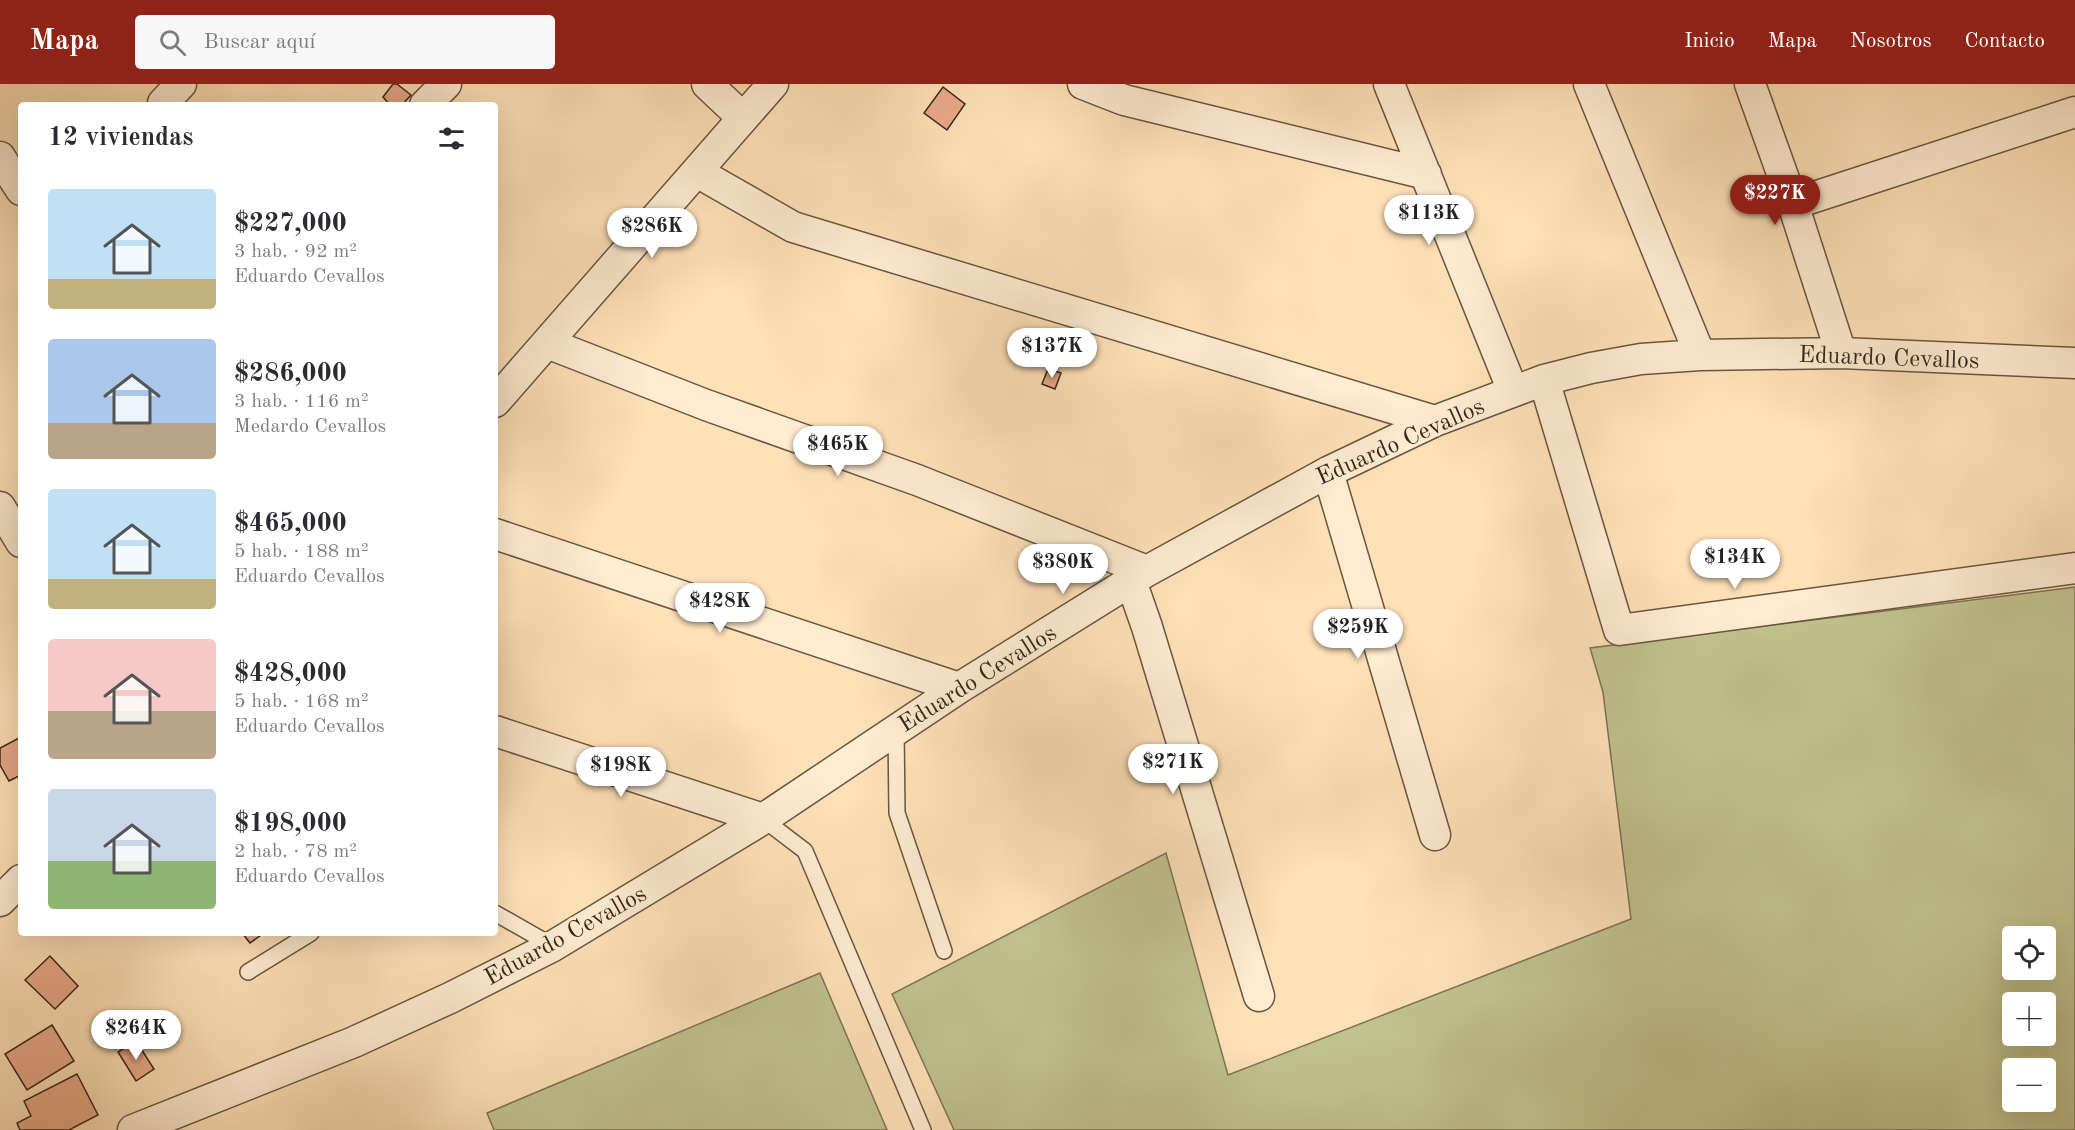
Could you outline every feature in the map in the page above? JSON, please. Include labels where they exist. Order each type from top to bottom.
[{"type":"street","points":[[428,102],[446,84]]},
{"type":"street","points":[[707,84],[743,118]]},
{"type":"street","points":[[498,399],[773,84]]},
{"type":"street","points":[[1083,84],[1125,100],[1426,174]]},
{"type":"street","points":[[1389,84],[1513,391]]},
{"type":"street","points":[[1589,84],[1700,355]]},
{"type":"street","points":[[1750,84],[1793,204],[1841,353]]},
{"type":"street","points":[[1793,204],[2075,111]]},
{"type":"street","points":[[0,157],[18,185]]},
{"type":"street","points":[[697,172],[793,227],[1435,421]]},
{"type":"street","points":[[547,343],[706,405],[917,480],[1139,576],[1147,627],[1259,996]]},
{"type":"street","name":"Eduardo Cevallos","points":[[133,1130],[354,1042],[450,998],[553,946],[763,819],[959,687],[1139,576],[1328,472],[1435,421],[1544,380],[1641,359],[1700,355],[1841,353],[2075,363]]},
{"type":"street","points":[[1544,380],[1619,630],[2075,568]]},
{"type":"street","points":[[1328,472],[1435,835]]},
{"type":"street","points":[[0,507],[18,537]]},
{"type":"street","points":[[498,535],[959,687]]},
{"type":"street","points":[[498,732],[763,819]]},
{"type":"street","points":[[0,901],[18,883]]},
{"type":"lane","points":[[896,729],[897,813],[944,951]]},
{"type":"lane","points":[[763,819],[805,851],[923,1130]]},
{"type":"lane","points":[[498,915],[553,946]]},
{"type":"lane","points":[[248,972],[305,936]]},
{"type":"green space","points":[[2075,587],[2075,1130],[954,1130],[892,994],[1166,853],[1228,1075],[1631,919],[1603,692],[1590,648]]},
{"type":"green space","points":[[820,973],[887,1130],[494,1130],[487,1113]]},
{"type":"building","points":[[393,84],[397,84],[411,95],[405,102],[387,102],[383,97]]},
{"type":"building","points":[[943,87],[965,104],[947,130],[924,113]]},
{"type":"building","points":[[1048,369],[1061,373],[1055,389],[1042,384]]},
{"type":"building","points":[[18,739],[18,776],[9,781],[0,765],[0,748]]},
{"type":"building","points":[[244,936],[260,936],[250,943]]},
{"type":"building","points":[[50,956],[78,986],[55,1009],[25,980]]},
{"type":"building","points":[[52,1025],[74,1061],[27,1090],[5,1054]]},
{"type":"building","points":[[136,1041],[154,1069],[136,1081],[118,1052]]},
{"type":"building","points":[[77,1074],[98,1115],[69,1130],[20,1130],[17,1123],[31,1116],[24,1101]]}]
